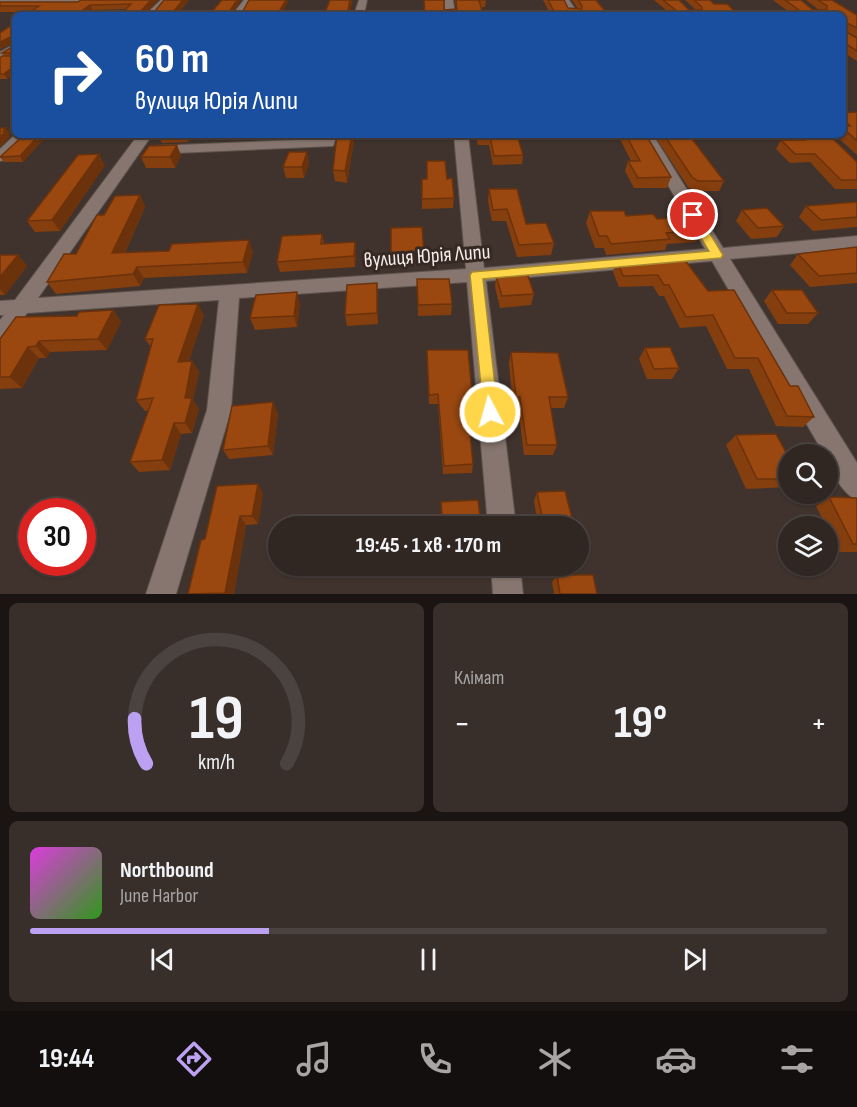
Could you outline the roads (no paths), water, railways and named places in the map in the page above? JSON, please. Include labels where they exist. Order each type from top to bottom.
[{"type":"street","points":[[153,12],[166,0]]},
{"type":"street","points":[[0,2],[82,1]]},
{"type":"street","points":[[66,12],[82,1]]},
{"type":"street","points":[[0,157],[20,138]]},
{"type":"street","points":[[0,336],[24,306],[143,138]]},
{"type":"street","points":[[133,151],[328,143],[329,138]]},
{"type":"street","points":[[461,138],[501,516]]},
{"type":"street","points":[[648,138],[857,487]]},
{"type":"street","name":"вулиця Юрія Липи","points":[[0,308],[476,275],[857,242]]},
{"type":"street","points":[[161,594],[219,410],[231,291]]},
{"type":"street","points":[[507,576],[508,594]]}]
